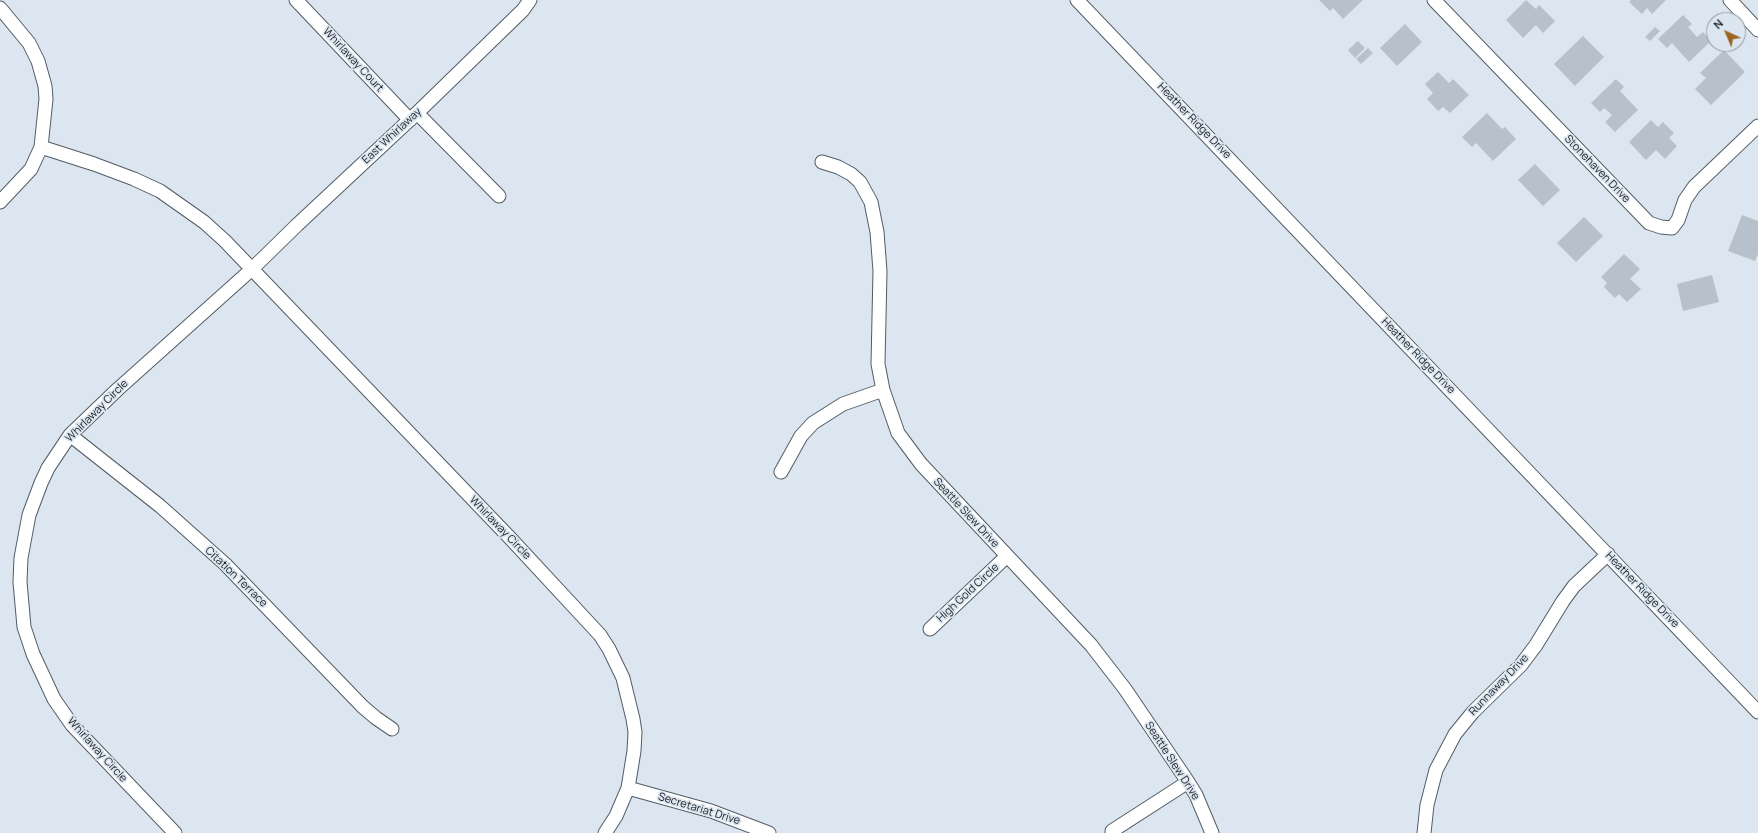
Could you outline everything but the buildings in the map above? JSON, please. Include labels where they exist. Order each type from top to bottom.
[{"type":"street","name":"Whirlaway Court","points":[[296,0],[414,116],[499,196]]},
{"type":"street","name":"East Whirlaway","points":[[252,269],[414,116],[523,10],[530,0]]},
{"type":"street","name":"Heather Ridge Drive","points":[[1077,0],[1758,712]]},
{"type":"street","name":"Stonehaven Drive","points":[[1434,0],[1649,223],[1661,228],[1672,228],[1678,220],[1685,200],[1694,187],[1758,126]]},
{"type":"street","points":[[1730,0],[1758,30]]},
{"type":"street","points":[[0,8],[20,30],[38,61],[45,86],[46,99],[41,147],[31,169],[0,202]]},
{"type":"street","name":"Whirlaway Circle","points":[[41,147],[134,179],[160,191],[204,222],[252,269],[511,539],[600,635],[624,678],[634,719],[634,751],[628,788],[616,816],[605,833]]},
{"type":"street","name":"Seattle Slew Drive","points":[[822,162],[838,167],[851,174],[860,182],[871,202],[877,232],[880,270],[878,364],[883,390],[892,417],[906,445],[921,464],[1091,645],[1125,689],[1188,782],[1196,795],[1212,833]]},
{"type":"street","name":"Whirlaway Circle","points":[[175,833],[72,725],[43,679],[24,627],[20,582],[21,558],[29,516],[48,468],[70,435],[118,389],[252,269]]},
{"type":"street","points":[[781,472],[801,436],[813,423],[843,404],[883,390]]},
{"type":"street","name":"Citation Terrace","points":[[70,435],[160,506],[225,564],[363,707],[392,729]]},
{"type":"street","name":"Runnaway Drive","points":[[1424,833],[1427,805],[1436,770],[1455,734],[1473,712],[1521,665],[1536,645],[1574,586],[1608,554]]},
{"type":"street","name":"High Gold Circle","points":[[930,629],[1007,556]]},
{"type":"street","points":[[1112,831],[1188,782]]},
{"type":"street","name":"Secretariat Drive","points":[[628,788],[710,811],[769,833]]}]
